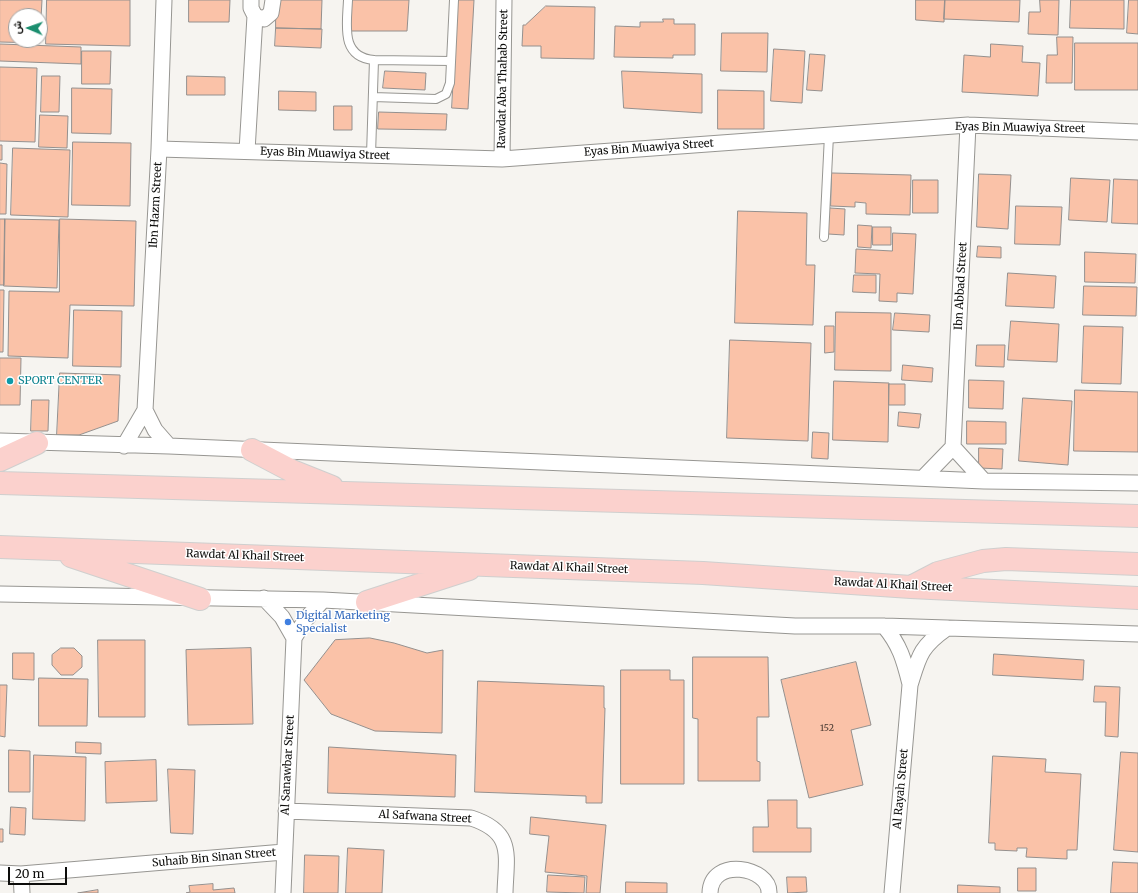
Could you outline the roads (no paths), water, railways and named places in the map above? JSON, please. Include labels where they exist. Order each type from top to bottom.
[{"type":"main road","points":[[0,460],[37,443]]},
{"type":"main road","points":[[252,450],[292,471],[346,493]]},
{"type":"main road","points":[[0,483],[1138,516]]},
{"type":"main road","name":"Rawdat Al Khail Street","points":[[0,547],[703,573],[911,587],[1138,598]]},
{"type":"main road","points":[[47,548],[200,599]]},
{"type":"main road","points":[[911,587],[938,573],[983,561],[1006,559],[1138,564]]},
{"type":"main road","points":[[367,602],[482,564]]},
{"type":"street","name":"Ibn Hazm Street","points":[[124,446],[145,410],[159,149],[164,0]]},
{"type":"street","points":[[247,151],[255,16],[251,8],[252,0]]},
{"type":"street","points":[[255,16],[264,19],[268,17],[273,9],[273,0]]},
{"type":"street","name":"Rawdat Aba Thahab Street","points":[[502,159],[504,0]]},
{"type":"street","name":"Eyas Bin Muawiya Street","points":[[159,149],[502,159],[968,125],[1138,132]]},
{"type":"street","name":"Ibn Abbad Street","points":[[953,448],[968,125]]},
{"type":"street","points":[[145,410],[156,430],[169,446]]},
{"type":"street","points":[[0,441],[124,446],[169,446],[984,481],[1138,483]]},
{"type":"street","points":[[923,478],[953,448],[984,481]]},
{"type":"street","points":[[0,594],[200,599],[264,598],[323,600],[795,626],[884,626],[1138,634]]},
{"type":"street","points":[[264,598],[282,617],[294,638]]},
{"type":"street","name":"Al Sanawbar Street","points":[[283,893],[294,638],[306,619],[323,600]]},
{"type":"street","name":"Al Rayah Street","points":[[884,626],[893,637],[901,651],[910,685]]},
{"type":"street","name":"Al Rayah Street","points":[[892,893],[910,685],[919,656],[930,640],[947,628]]},
{"type":"street","name":"Al Safwana Street","points":[[286,811],[471,818],[483,822],[493,828],[501,837],[507,848],[505,893]]},
{"type":"street","name":"Suhaib Bin Sinan Street","points":[[0,873],[22,874],[284,852]]},
{"type":"street","points":[[710,893],[710,884],[714,877],[720,872],[727,870],[757,873],[767,883],[769,893]]},
{"type":"street","points":[[22,874],[22,893]]},
{"type":"lane","points":[[348,0],[346,34],[348,42],[357,54],[374,60],[451,61]]},
{"type":"lane","points":[[373,97],[436,98],[446,94],[450,83],[454,0]]},
{"type":"lane","points":[[371,155],[374,60]]},
{"type":"lane","points":[[824,237],[829,135]]},
{"type":"place","name":"SPORT CENTER","points":[[10,381]]},
{"type":"place","name":"Digital Marketing Specialist","points":[[288,622]]}]
